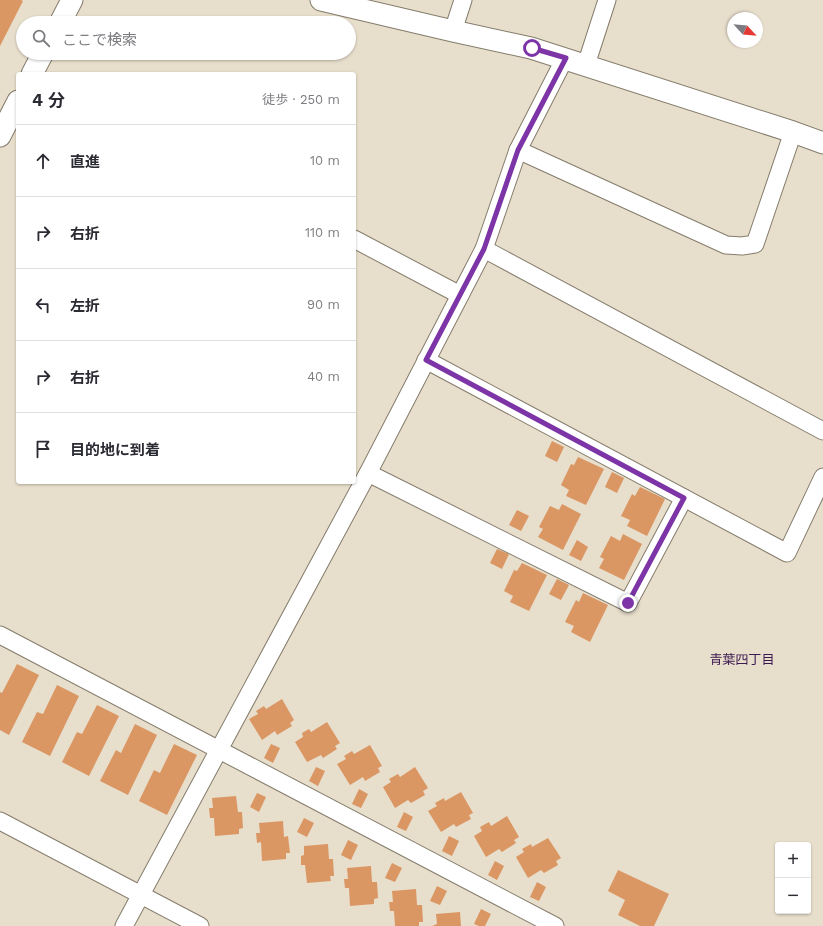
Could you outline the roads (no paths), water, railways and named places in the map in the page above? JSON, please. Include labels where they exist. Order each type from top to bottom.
[{"type":"street","points":[[64,16],[72,0]]},
{"type":"street","points":[[321,0],[532,48],[823,143]]},
{"type":"street","points":[[453,31],[463,0]]},
{"type":"street","points":[[586,65],[607,0]]},
{"type":"street","points":[[124,926],[218,748],[368,473],[484,249],[518,150],[566,58]]},
{"type":"street","points":[[34,72],[40,60]]},
{"type":"street","points":[[0,136],[16,105]]},
{"type":"street","points":[[518,150],[726,245],[742,246],[755,244],[793,132]]},
{"type":"street","points":[[356,241],[460,294]]},
{"type":"street","points":[[484,249],[823,431]]},
{"type":"street","points":[[426,360],[787,553],[823,477]]},
{"type":"street","points":[[368,473],[628,603],[684,498]]},
{"type":"street","points":[[0,635],[555,926]]},
{"type":"street","points":[[0,821],[200,926]]},
{"type":"district","name":"青葉四丁目","points":[[742,659]]}]
